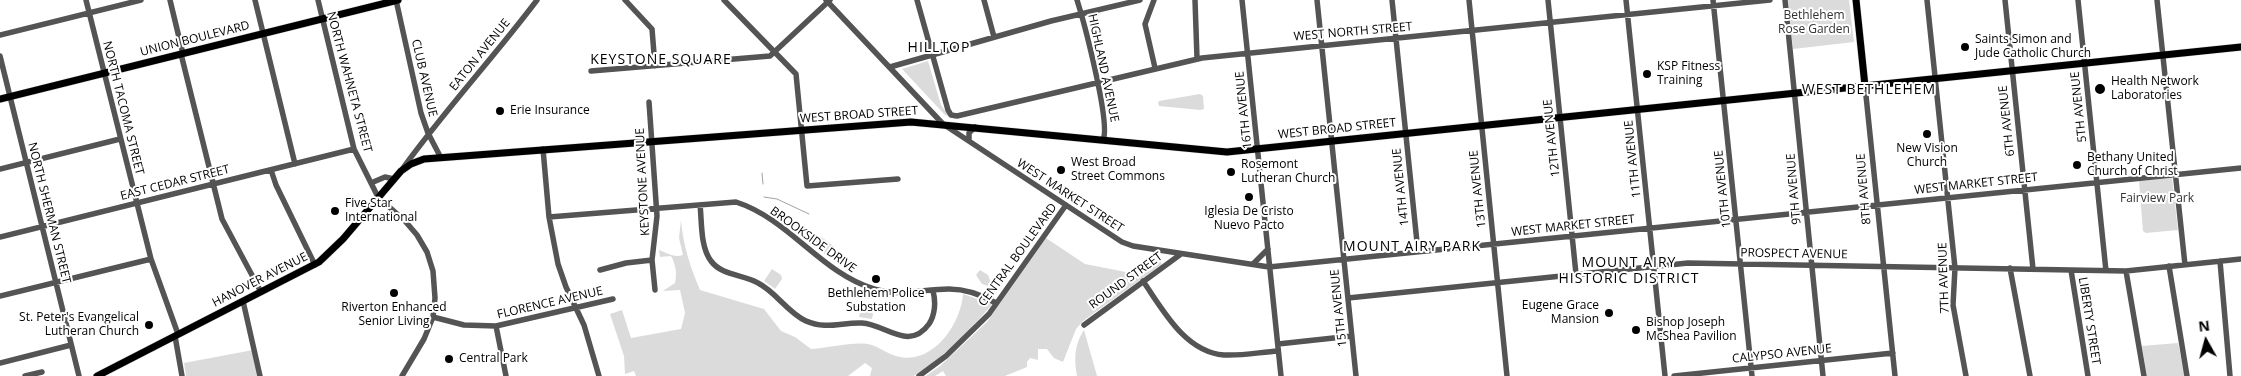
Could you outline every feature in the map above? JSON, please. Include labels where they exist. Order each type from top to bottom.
[{"type":"main road","name":"UNION BOULEVARD","points":[[0,99],[397,0]]},
{"type":"main road","name":"8TH AVENUE","points":[[1856,0],[1865,86]]},
{"type":"main road","name":"WEST BROAD STREET","points":[[437,158],[911,122],[1218,152],[2241,47]]},
{"type":"main road","name":"HANOVER AVENUE","points":[[97,376],[315,265],[332,252],[401,171],[416,161],[437,158]]},
{"type":"street","name":"NORTH TACOMA STREET","points":[[86,0],[150,259],[176,335],[182,376]]},
{"type":"street","points":[[0,35],[141,0]]},
{"type":"street","points":[[170,0],[222,219],[261,292]]},
{"type":"street","points":[[255,0],[295,164]]},
{"type":"street","name":"NORTH WAHNETA STREET","points":[[318,0],[354,149],[378,197],[412,228],[427,252],[433,271],[435,289],[433,317],[424,339],[402,376]]},
{"type":"street","name":"CLUB AVENUE","points":[[397,0],[421,113],[437,158]]},
{"type":"street","name":"EATON AVENUE","points":[[401,171],[428,133],[498,51],[537,0]]},
{"type":"street","points":[[625,0],[652,30],[655,66]]},
{"type":"street","points":[[724,0],[794,71],[798,78],[806,184],[809,187],[898,179]]},
{"type":"street","points":[[591,70],[770,56],[828,0]]},
{"type":"street","name":"WEST MARKET STREET","points":[[828,0],[943,124],[1066,206],[1129,245],[1269,267],[2241,168]]},
{"type":"street","points":[[917,0],[932,55]]},
{"type":"street","points":[[984,0],[994,37]]},
{"type":"street","name":"HIGHLAND AVENUE","points":[[1077,0],[1082,14],[1106,129],[1103,140]]},
{"type":"street","points":[[890,67],[994,37],[1140,0]]},
{"type":"street","points":[[1154,0],[1145,26],[1155,68]]},
{"type":"street","points":[[1195,0],[1197,58]]},
{"type":"street","name":"16TH AVENUE","points":[[1242,0],[1281,376]]},
{"type":"street","name":"15TH AVENUE","points":[[1317,0],[1356,376]]},
{"type":"street","name":"14TH AVENUE","points":[[1392,0],[1418,252]]},
{"type":"street","name":"13TH AVENUE","points":[[1469,0],[1507,376]]},
{"type":"street","name":"12TH AVENUE","points":[[1548,0],[1576,274]]},
{"type":"street","name":"11TH AVENUE","points":[[1626,0],[1665,376]]},
{"type":"street","name":"WEST NORTH STREET","points":[[932,55],[947,109],[952,115],[957,116],[1197,58],[1628,14],[1713,3],[1770,0]]},
{"type":"street","name":"9TH AVENUE","points":[[1785,0],[1823,376]]},
{"type":"street","name":"7TH AVENUE","points":[[1927,0],[1955,268],[1953,305],[1966,376]]},
{"type":"street","name":"6TH AVENUE","points":[[2005,0],[2033,269]]},
{"type":"street","name":"5TH AVENUE","points":[[2078,0],[2106,271]]},
{"type":"street","points":[[2157,0],[2184,265]]},
{"type":"street","name":"10TH AVENUE","points":[[1713,3],[1752,376]]},
{"type":"street","name":"NORTH SHERMAN STREET","points":[[0,56],[79,376]]},
{"type":"street","name":"8TH AVENUE","points":[[1865,86],[1895,376]]},
{"type":"street","name":"KEYSTONE AVENUE","points":[[649,102],[657,228],[652,260],[655,290]]},
{"type":"street","points":[[969,141],[969,133],[975,127]]},
{"type":"street","points":[[0,169],[120,139]]},
{"type":"street","name":"EAST CEDAR STREET","points":[[0,237],[354,149]]},
{"type":"street","points":[[543,149],[550,217],[558,264],[591,345],[599,376]]},
{"type":"street","points":[[271,170],[276,185],[315,265]]},
{"type":"street","points":[[371,183],[385,177],[394,179]]},
{"type":"street","name":"BROOKSIDE DRIVE","points":[[700,205],[736,202],[746,205],[780,226],[842,274],[876,290],[895,293],[966,291],[996,303]]},
{"type":"street","points":[[550,217],[700,205],[706,251],[711,262],[725,271],[758,282],[791,312],[810,322],[832,326],[863,323],[898,335],[914,335],[923,330],[930,322],[934,305],[933,291]]},
{"type":"street","name":"CENTRAL BOULEVARD","points":[[919,376],[961,342],[989,314],[1066,206]]},
{"type":"street","points":[[1253,264],[1268,249]]},
{"type":"street","name":"ROUND STREET","points":[[1084,324],[1181,254]]},
{"type":"street","points":[[0,296],[150,259]]},
{"type":"street","name":"PROSPECT AVENUE","points":[[1348,298],[1688,263],[1883,265],[2126,271],[2241,259]]},
{"type":"street","points":[[600,270],[626,263],[652,260]]},
{"type":"street","points":[[2220,261],[2230,376]]},
{"type":"street","points":[[2169,266],[2187,376]]},
{"type":"street","points":[[2010,268],[2030,376]]},
{"type":"street","name":"LIBERTY STREET","points":[[2071,270],[2088,376]]},
{"type":"street","points":[[2126,271],[2144,376]]},
{"type":"street","points":[[1143,282],[1180,332],[1201,348],[1225,355],[1352,336]]},
{"type":"street","name":"FLORENCE AVENUE","points":[[433,317],[464,325],[496,326],[613,299]]},
{"type":"street","points":[[243,301],[260,376]]},
{"type":"street","points":[[496,326],[506,376]]},
{"type":"street","points":[[0,363],[71,345]]},
{"type":"street","name":"CALYPSO AVENUE","points":[[1674,376],[1893,353]]},
{"type":"street","points":[[26,376],[42,372]]},
{"type":"green space","name":"Bethlehem Rose Garden","points":[[1788,0],[1849,0],[1854,42],[1793,49]]},
{"type":"green space","points":[[928,61],[941,105],[949,116],[945,115],[902,69]]},
{"type":"green space","points":[[1200,94],[1203,96],[1204,109],[1200,110],[1159,106],[1158,103],[1159,101]]},
{"type":"green space","name":"Fairview Park","points":[[2172,178],[2178,230],[2146,233],[2143,231],[2139,181]]},
{"type":"green space","points":[[681,220],[683,238],[700,290],[764,309],[781,331],[795,337],[811,349],[847,344],[868,344],[896,356],[909,358],[921,355],[932,349],[942,340],[957,318],[963,294],[992,304],[943,355],[913,376],[870,376],[872,368],[865,363],[848,376],[636,376],[634,371],[625,374],[624,356],[610,314],[622,310],[631,338],[681,329],[685,313],[680,290],[663,291],[675,283],[675,266],[671,256],[660,257],[659,250],[673,256],[683,255],[679,238]]},
{"type":"green space","points":[[820,236],[835,247],[827,256],[813,244]]},
{"type":"green space","points":[[1046,238],[1085,264],[1136,274],[1141,271],[1150,256],[1162,258],[1161,265],[1083,321],[1076,329],[1063,362],[1054,358],[1047,349],[1038,349],[1038,360],[1030,358],[1027,362],[1027,367],[1005,376],[946,376],[943,371],[935,376],[926,376],[940,366],[987,322]]},
{"type":"green space","points":[[772,269],[781,275],[782,279],[775,289],[764,281]]},
{"type":"green space","points":[[980,270],[988,275],[991,283],[988,286],[982,284],[976,275]]},
{"type":"green space","points":[[861,309],[871,311],[873,314],[872,319],[859,317]]},
{"type":"green space","points":[[1084,330],[1097,376],[1077,376],[1076,352],[1078,341]]},
{"type":"green space","points":[[2178,343],[2185,376],[2147,376],[2142,346]]},
{"type":"green space","points":[[253,350],[258,376],[186,376],[184,363]]},
{"type":"waterway","points":[[762,173],[763,184]]},
{"type":"waterway","points":[[764,197],[777,199],[809,214]]},
{"type":"place","name":"Saints Simon and Jude Catholic Church","points":[[1965,47]]},
{"type":"place","name":"KSP Fitness Training","points":[[1647,74]]},
{"type":"place","name":"Health Network Laboratories","points":[[2100,89]]},
{"type":"place","name":"Erie Insurance","points":[[500,111]]},
{"type":"place","name":"New Vision Church","points":[[1927,134]]},
{"type":"place","name":"Bethany United Church of Christ","points":[[2077,165]]},
{"type":"place","name":"West Broad Street Commons","points":[[1061,170]]},
{"type":"place","name":"Rosemont Lutheran Church","points":[[1231,172]]},
{"type":"place","name":"Iglesia De Cristo Nuevo Pacto","points":[[1249,197]]},
{"type":"place","name":"Five Star International","points":[[335,211]]},
{"type":"place","name":"Bethlehem Police Substation","points":[[876,279]]},
{"type":"place","name":"Riverton Enhanced Senior Living","points":[[394,293]]},
{"type":"place","name":"Eugene Grace Mansion","points":[[1609,313]]},
{"type":"place","name":"St. Peter's Evangelical Lutheran Church","points":[[149,325]]},
{"type":"place","name":"Bishop Joseph McShea Pavilion","points":[[1636,330]]},
{"type":"place","name":"Central Park","points":[[449,359]]},
{"type":"district","name":"HILLTOP","points":[[939,48]]},
{"type":"district","name":"KEYSTONE SQUARE","points":[[661,60]]},
{"type":"district","name":"WEST BETHLEHEM","points":[[1869,90]]},
{"type":"district","name":"MOUNT AIRY PARK","points":[[1412,247]]},
{"type":"district","name":"MOUNT AIRY HISTORIC DISTRICT","points":[[1629,272]]}]
